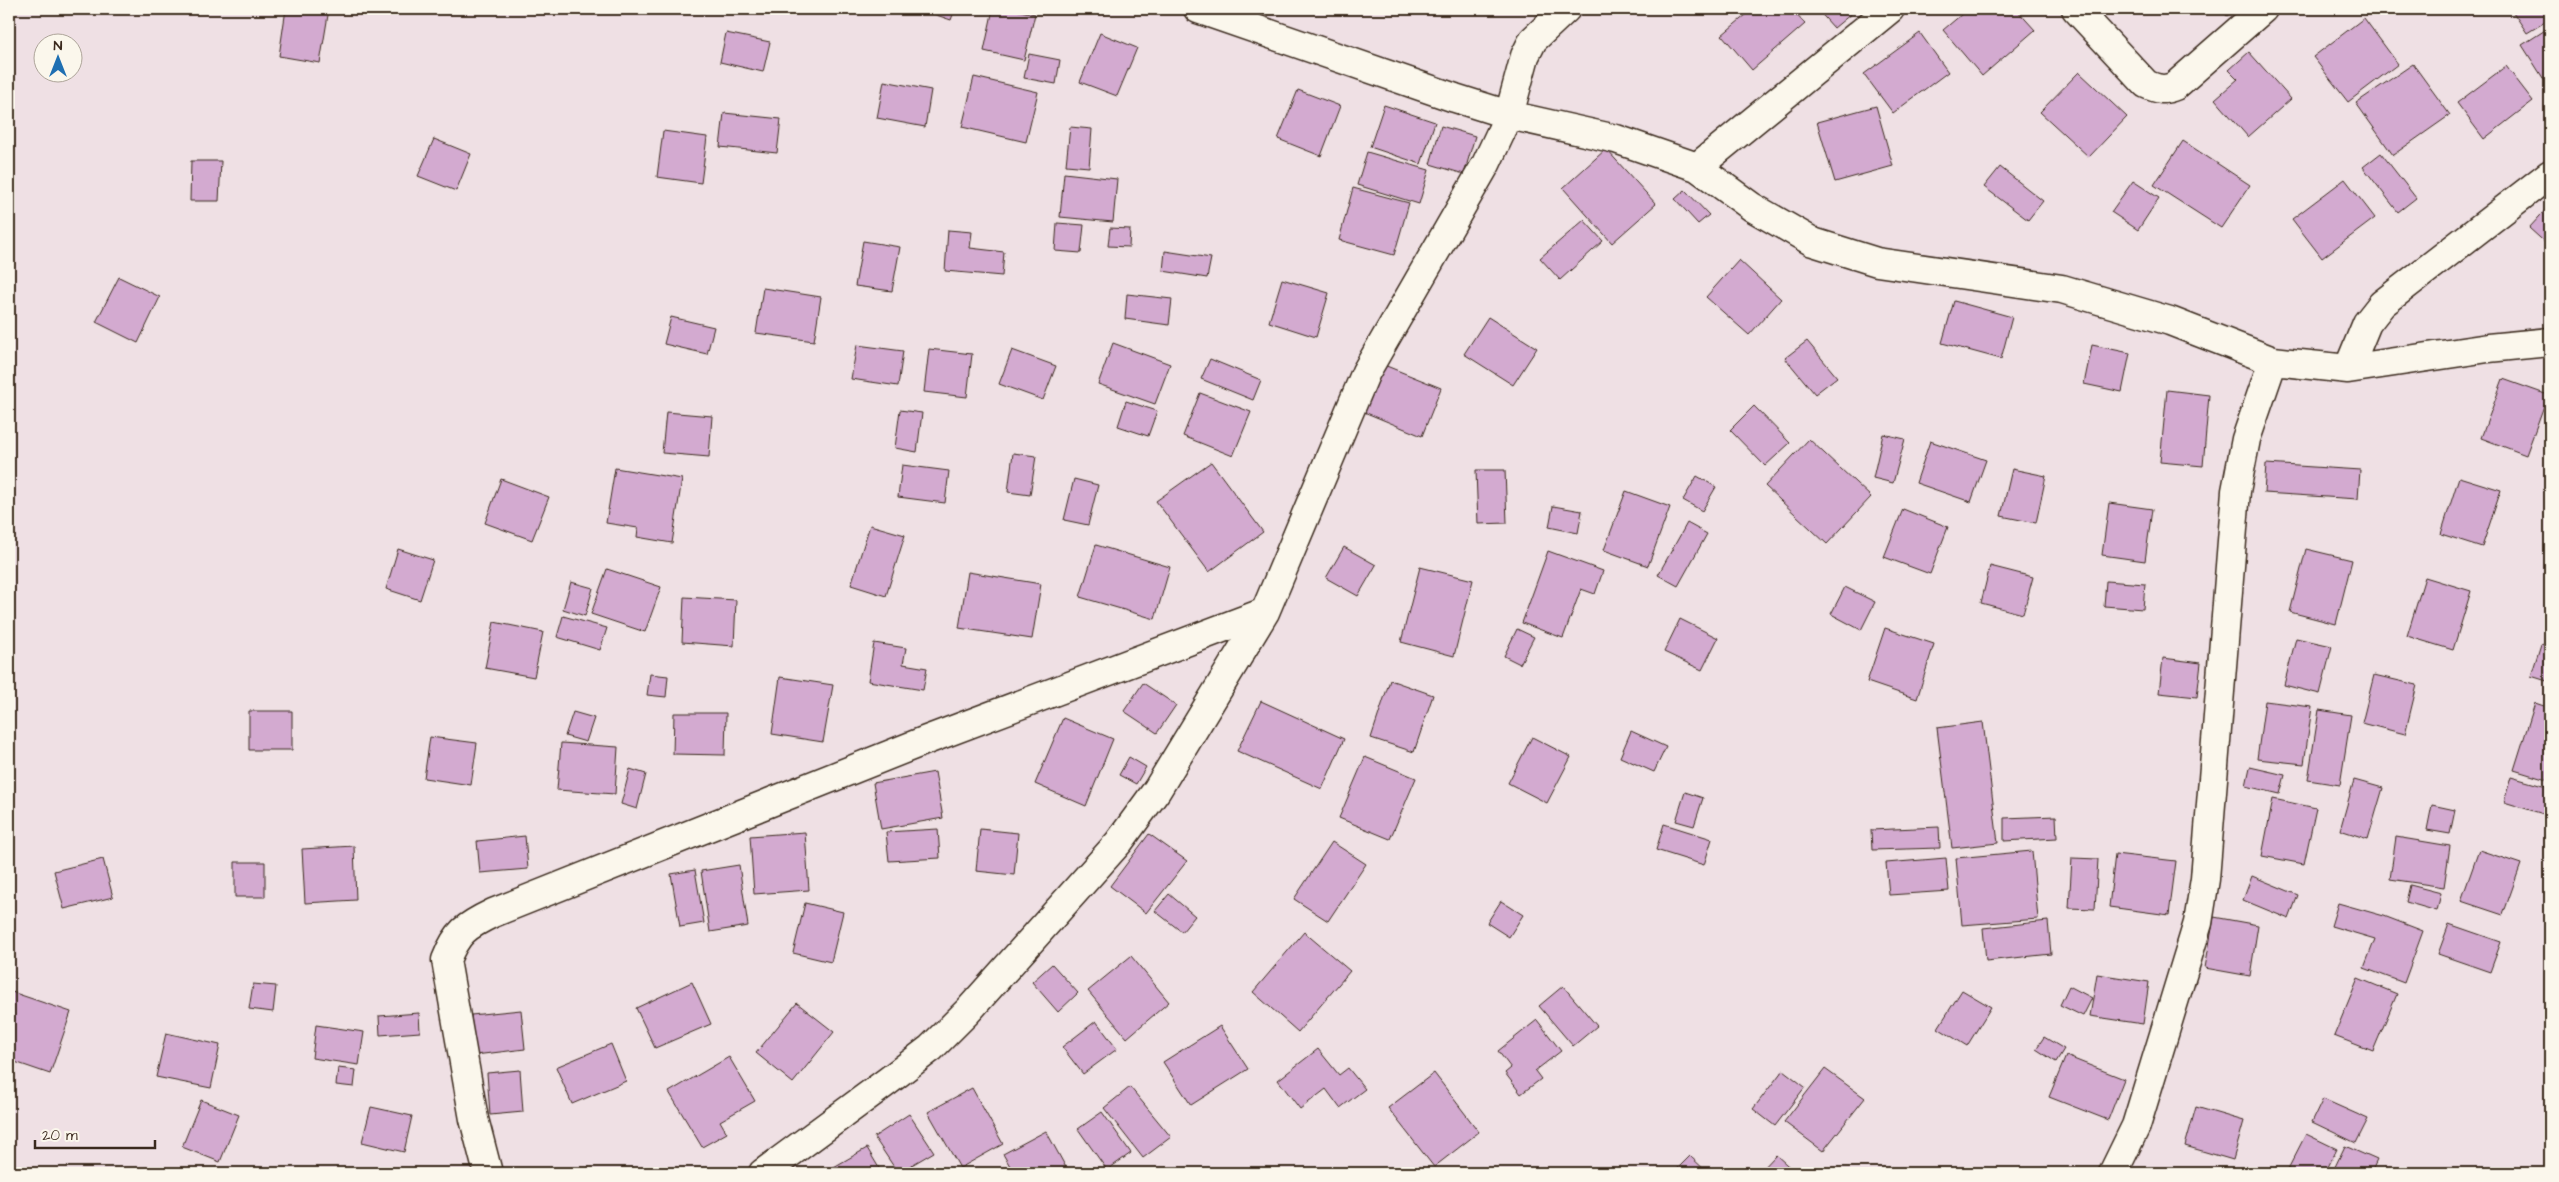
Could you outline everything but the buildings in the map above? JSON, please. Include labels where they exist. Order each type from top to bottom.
[{"type":"street","points":[[1198,9],[1382,74],[1509,115],[1616,139],[1697,167],[1752,207],[1813,242],[1877,262],[2062,289],[2170,321],[2273,361],[2348,368],[2488,348],[2550,342]]},
{"type":"street","points":[[763,1173],[930,1048],[968,1011],[1120,842],[1157,790],[1264,612],[1366,372],[1481,173],[1509,115],[1525,56],[1533,40],[1566,9]]},
{"type":"street","points":[[1697,167],[1890,9]]},
{"type":"street","points":[[2076,9],[2146,84],[2157,89],[2168,89],[2175,86],[2263,9]]},
{"type":"street","points":[[2348,368],[2367,323],[2382,304],[2550,174]]},
{"type":"street","points":[[2113,1173],[2136,1126],[2198,923],[2205,879],[2236,491],[2246,439],[2273,361]]},
{"type":"street","points":[[488,1173],[466,1080],[446,960],[454,940],[468,925],[493,913],[924,741],[1264,612]]}]
